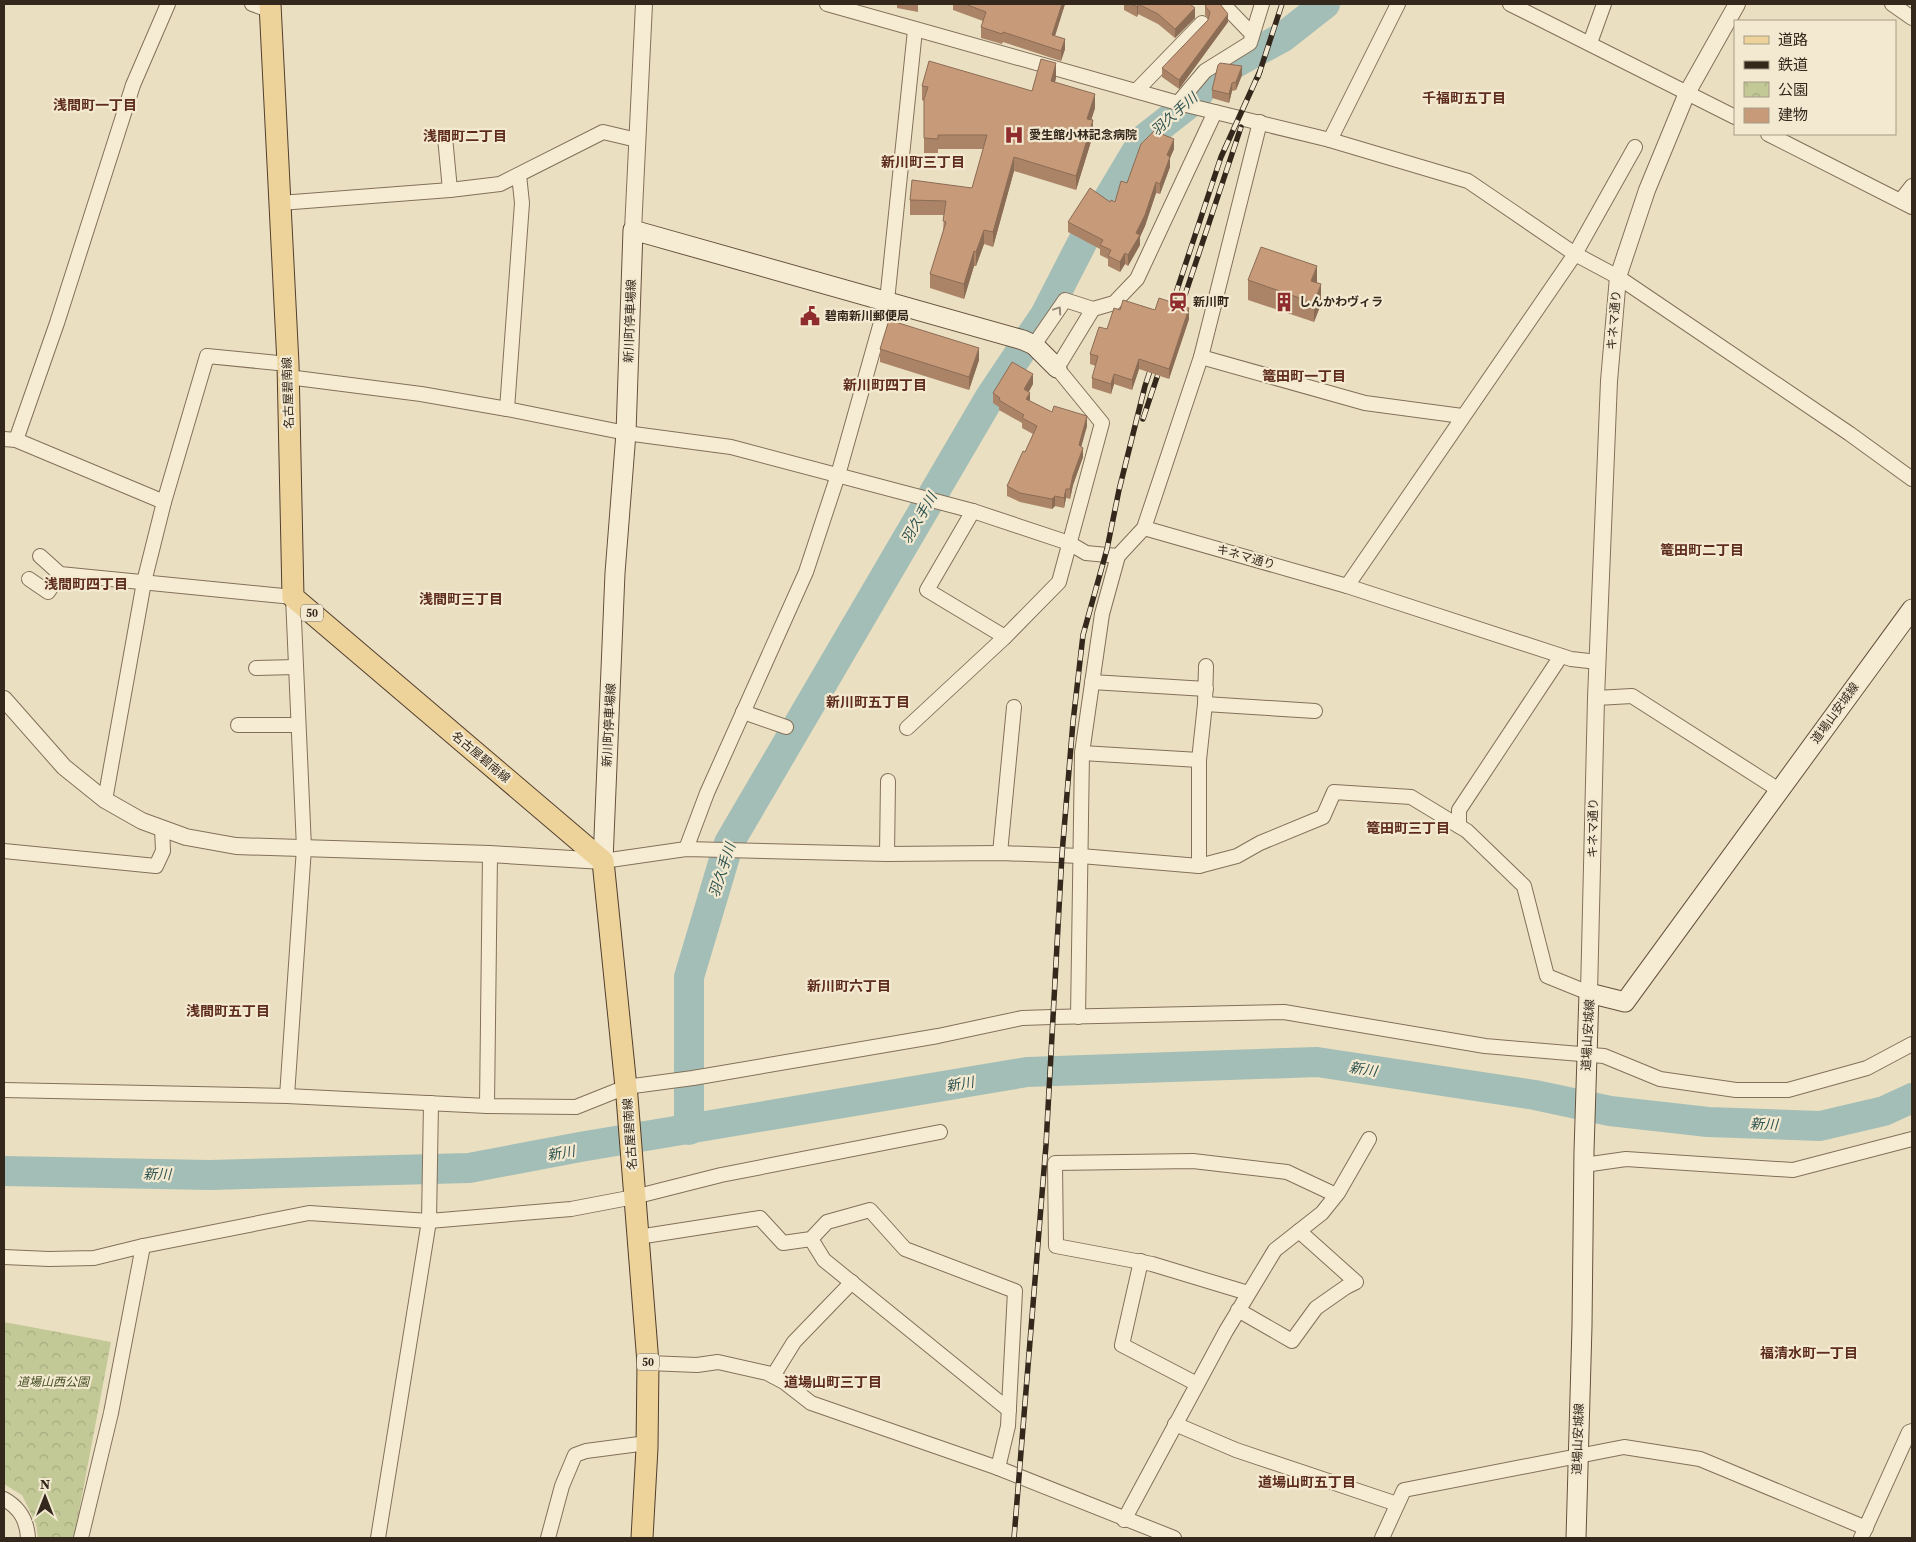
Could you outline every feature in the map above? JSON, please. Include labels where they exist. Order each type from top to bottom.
[{"type":"main road","name":"名古屋碧南線","points":[[264,6],[280,203],[288,371],[293,597],[603,861],[627,1092],[648,1363],[642,1538]]},
{"type":"main road","points":[[633,230],[1023,340],[1034,345],[1057,368]]},
{"type":"main road","name":"新川町停車場線","points":[[603,861],[615,573],[626,433],[633,230]]},
{"type":"main road","name":"道場山安城線","points":[[1576,1538],[1589,993],[1625,1002],[1912,609]]},
{"type":"street","points":[[164,502],[10,440],[57,324],[133,85],[168,4]]},
{"type":"street","points":[[633,230],[644,4]]},
{"type":"street","points":[[827,4],[1178,103],[1330,140],[1468,181],[1575,254],[1618,277],[1850,434],[1912,479]]},
{"type":"street","points":[[1223,4],[1252,34]]},
{"type":"street","points":[[1178,103],[1205,71],[1250,43],[1262,4]]},
{"type":"street","points":[[1330,140],[1398,4]]},
{"type":"street","points":[[1510,4],[1734,116]]},
{"type":"street","points":[[1590,43],[1604,4]]},
{"type":"street","name":"キネマ通り","points":[[1589,993],[1596,698],[1609,381],[1618,277],[1647,190],[1687,93],[1737,4]]},
{"type":"street","points":[[1899,5],[1912,18]]},
{"type":"street","points":[[1136,91],[1202,23]]},
{"type":"street","points":[[686,849],[707,794],[806,572],[838,475],[887,301],[915,30]]},
{"type":"street","points":[[1034,345],[1066,300],[1093,309],[1114,303],[1137,279],[1215,112]]},
{"type":"street","points":[[1078,1017],[1082,753],[1102,614],[1118,556],[1144,528],[1201,357],[1260,122]]},
{"type":"street","points":[[280,203],[450,190],[500,184],[604,132],[637,140]]},
{"type":"street","points":[[1770,135],[1906,203],[1912,186]]},
{"type":"street","points":[[445,137],[450,190]]},
{"type":"street","points":[[1347,586],[1575,254],[1635,147]]},
{"type":"street","points":[[507,409],[522,203],[519,175]]},
{"type":"street","points":[[907,728],[1005,637],[1059,582],[1102,423],[1057,368],[1093,309]]},
{"type":"street","points":[[105,800],[144,582],[164,502],[207,356],[507,409],[626,433],[731,447],[973,511],[1069,543],[1086,553],[1118,556]]},
{"type":"street","points":[[1201,357],[1365,403],[1462,416]]},
{"type":"street","points":[[973,511],[927,590],[1005,637]]},
{"type":"street","name":"キネマ通り","points":[[1144,528],[1347,586],[1571,659],[1598,662]]},
{"type":"street","points":[[40,556],[60,574],[293,597],[304,848],[288,1096]]},
{"type":"street","points":[[29,578],[48,592],[60,574]]},
{"type":"street","points":[[1459,826],[1460,810],[1561,656]]},
{"type":"street","points":[[1198,866],[1199,760],[1205,704],[1206,666]]},
{"type":"street","points":[[256,668],[296,667]]},
{"type":"street","points":[[1092,682],[1206,688]]},
{"type":"street","points":[[1596,698],[1632,696],[1779,790]]},
{"type":"street","points":[[4,699],[64,767],[105,800],[142,822],[186,837],[236,846],[490,854],[603,861],[686,849],[886,854],[1000,853],[1081,856],[1198,866],[1237,856],[1260,843],[1323,818],[1334,792],[1412,797],[1467,831],[1524,886],[1547,976],[1589,993]]},
{"type":"street","points":[[1205,704],[1314,711]]},
{"type":"street","points":[[1000,853],[1014,707]]},
{"type":"street","points":[[743,712],[786,727]]},
{"type":"street","points":[[238,725],[298,725]]},
{"type":"street","points":[[1082,753],[1199,760]]},
{"type":"street","points":[[886,854],[888,781]]},
{"type":"street","points":[[4,851],[156,866],[163,851],[162,828]]},
{"type":"street","points":[[487,1106],[490,854]]},
{"type":"street","points":[[4,1090],[288,1096],[430,1105],[576,1107],[627,1092],[693,1078],[938,1036],[1022,1018],[1284,1012],[1587,1061],[1604,1056],[1660,1079],[1736,1090],[1788,1090],[1867,1068],[1912,1044]]},
{"type":"street","points":[[378,1538],[429,1220],[430,1105]]},
{"type":"street","points":[[4,1257],[94,1258],[143,1246],[309,1213],[429,1220],[571,1209],[634,1192],[940,1132]]},
{"type":"street","points":[[1124,1520],[1238,1310],[1275,1250],[1322,1213],[1336,1195],[1369,1139]]},
{"type":"street","points":[[1584,1158],[1793,1170],[1912,1139]]},
{"type":"street","points":[[1248,1293],[1141,1262],[1056,1246],[1055,1163],[1193,1160],[1287,1172],[1336,1195]]},
{"type":"street","points":[[638,1237],[760,1218],[783,1242],[811,1239],[827,1222],[870,1210],[905,1249],[1015,1291],[1008,1426],[998,1468]]},
{"type":"street","points":[[1238,1310],[1292,1341],[1316,1308],[1356,1282],[1299,1232]]},
{"type":"street","points":[[811,1239],[824,1260],[1009,1410]]},
{"type":"street","points":[[81,1538],[111,1413],[143,1246]]},
{"type":"street","points":[[1141,1262],[1122,1345],[1197,1384]]},
{"type":"street","points":[[773,1376],[794,1342],[852,1282]]},
{"type":"street","points":[[648,1363],[697,1365],[718,1362],[773,1376],[811,1403],[998,1468],[1124,1520],[1174,1538]]},
{"type":"street","points":[[1175,1424],[1236,1450],[1397,1504]]},
{"type":"street","points":[[1382,1538],[1404,1490],[1624,1447],[1700,1459],[1864,1533],[1909,1432],[1912,1431]]},
{"type":"street","points":[[548,1538],[562,1486],[575,1456],[586,1452],[646,1443]]},
{"type":"street","points":[[4,1499],[15,1505],[23,1518],[27,1525],[28,1538]]},
{"type":"green space","name":"道場山西公園","points":[[4,1322],[111,1342],[74,1538],[38,1538],[36,1524],[22,1495],[4,1484]]},
{"type":"building","points":[[965,4],[1062,4],[1052,35],[1065,39],[1061,51],[1003,32],[1002,34],[981,27],[986,12]]},
{"type":"building","points":[[1138,4],[1190,4],[1195,8],[1175,29],[1158,14]]},
{"type":"building","points":[[1208,4],[1220,4],[1228,14],[1179,80],[1162,68],[1208,20],[1210,12],[1205,6]]},
{"type":"building","points":[[1041,59],[1056,63],[1051,81],[1095,94],[1087,119],[1093,120],[1076,176],[1014,157],[993,232],[984,230],[976,252],[974,251],[964,284],[930,274],[946,222],[943,221],[946,201],[910,200],[912,180],[972,188],[987,135],[938,135],[938,139],[924,138],[924,99],[928,87],[922,86],[929,61],[1032,91]]},
{"type":"building","points":[[1220,63],[1242,66],[1236,82],[1232,83],[1229,94],[1212,90]]},
{"type":"building","points":[[1154,131],[1174,139],[1167,155],[1170,157],[1160,184],[1156,182],[1145,215],[1136,233],[1140,235],[1128,255],[1125,253],[1120,262],[1108,256],[1111,250],[1100,245],[1103,240],[1068,222],[1090,188],[1110,202],[1111,200],[1115,202],[1121,181],[1127,183],[1141,144]]},
{"type":"building","points":[[1261,247],[1317,266],[1311,281],[1321,284],[1314,303],[1248,280]]},
{"type":"building","points":[[1159,298],[1189,308],[1169,369],[1139,359],[1132,380],[1114,374],[1111,384],[1092,378],[1098,356],[1090,354],[1099,327],[1107,329],[1114,308],[1120,310],[1123,300],[1155,310]]},
{"type":"building","points":[[889,320],[979,348],[969,377],[880,349]]},
{"type":"building","points":[[1012,362],[1033,374],[1024,389],[1030,393],[1026,399],[1052,412],[1054,406],[1087,416],[1079,445],[1083,448],[1070,489],[1066,489],[1064,498],[1055,496],[1052,499],[1020,493],[1007,486],[1037,426],[1022,418],[1024,415],[999,400],[1000,398],[993,393]]},
{"type":"waterway","name":"羽久手川","points":[[689,1130],[689,977],[729,843],[990,397],[1045,315],[1083,241],[1144,139],[1195,99],[1208,78],[1283,37],[1325,4]]},
{"type":"waterway","name":"新川","points":[[4,1171],[210,1175],[469,1168],[580,1147],[1027,1072],[1317,1062],[1535,1095],[1610,1111],[1708,1122],[1820,1126],[1884,1111],[1912,1098]]},
{"type":"railway","points":[[1258,77],[1282,4]]},
{"type":"railway","points":[[1168,317],[1221,157],[1260,71]]},
{"type":"railway","points":[[1177,319],[1241,127]]},
{"type":"railway","points":[[1014,1538],[1046,1145],[1062,854],[1073,722],[1083,635],[1107,549],[1119,490],[1145,386],[1154,359]]},
{"type":"railway","points":[[1143,419],[1162,362]]},
{"type":"place","name":"愛生館小林記念病院","points":[[1014,135]]},
{"type":"place","name":"新川町","points":[[1178,302]]},
{"type":"place","name":"しんかわヴィラ","points":[[1284,302]]},
{"type":"place","name":"碧南新川郵便局","points":[[810,316]]},
{"type":"district","name":"千福町五丁目","points":[[1464,98]]},
{"type":"district","name":"浅間町一丁目","points":[[95,105]]},
{"type":"district","name":"浅間町二丁目","points":[[465,136]]},
{"type":"district","name":"新川町三丁目","points":[[923,162]]},
{"type":"district","name":"篭田町一丁目","points":[[1304,376]]},
{"type":"district","name":"新川町四丁目","points":[[885,385]]},
{"type":"district","name":"篭田町二丁目","points":[[1702,550]]},
{"type":"district","name":"浅間町四丁目","points":[[86,584]]},
{"type":"district","name":"浅間町三丁目","points":[[461,599]]},
{"type":"district","name":"新川町五丁目","points":[[868,702]]},
{"type":"district","name":"篭田町三丁目","points":[[1408,828]]},
{"type":"district","name":"新川町六丁目","points":[[849,986]]},
{"type":"district","name":"浅間町五丁目","points":[[228,1011]]},
{"type":"district","name":"福清水町一丁目","points":[[1809,1353]]},
{"type":"district","name":"道場山町三丁目","points":[[833,1382]]},
{"type":"district","name":"道場山町五丁目","points":[[1307,1482]]}]
